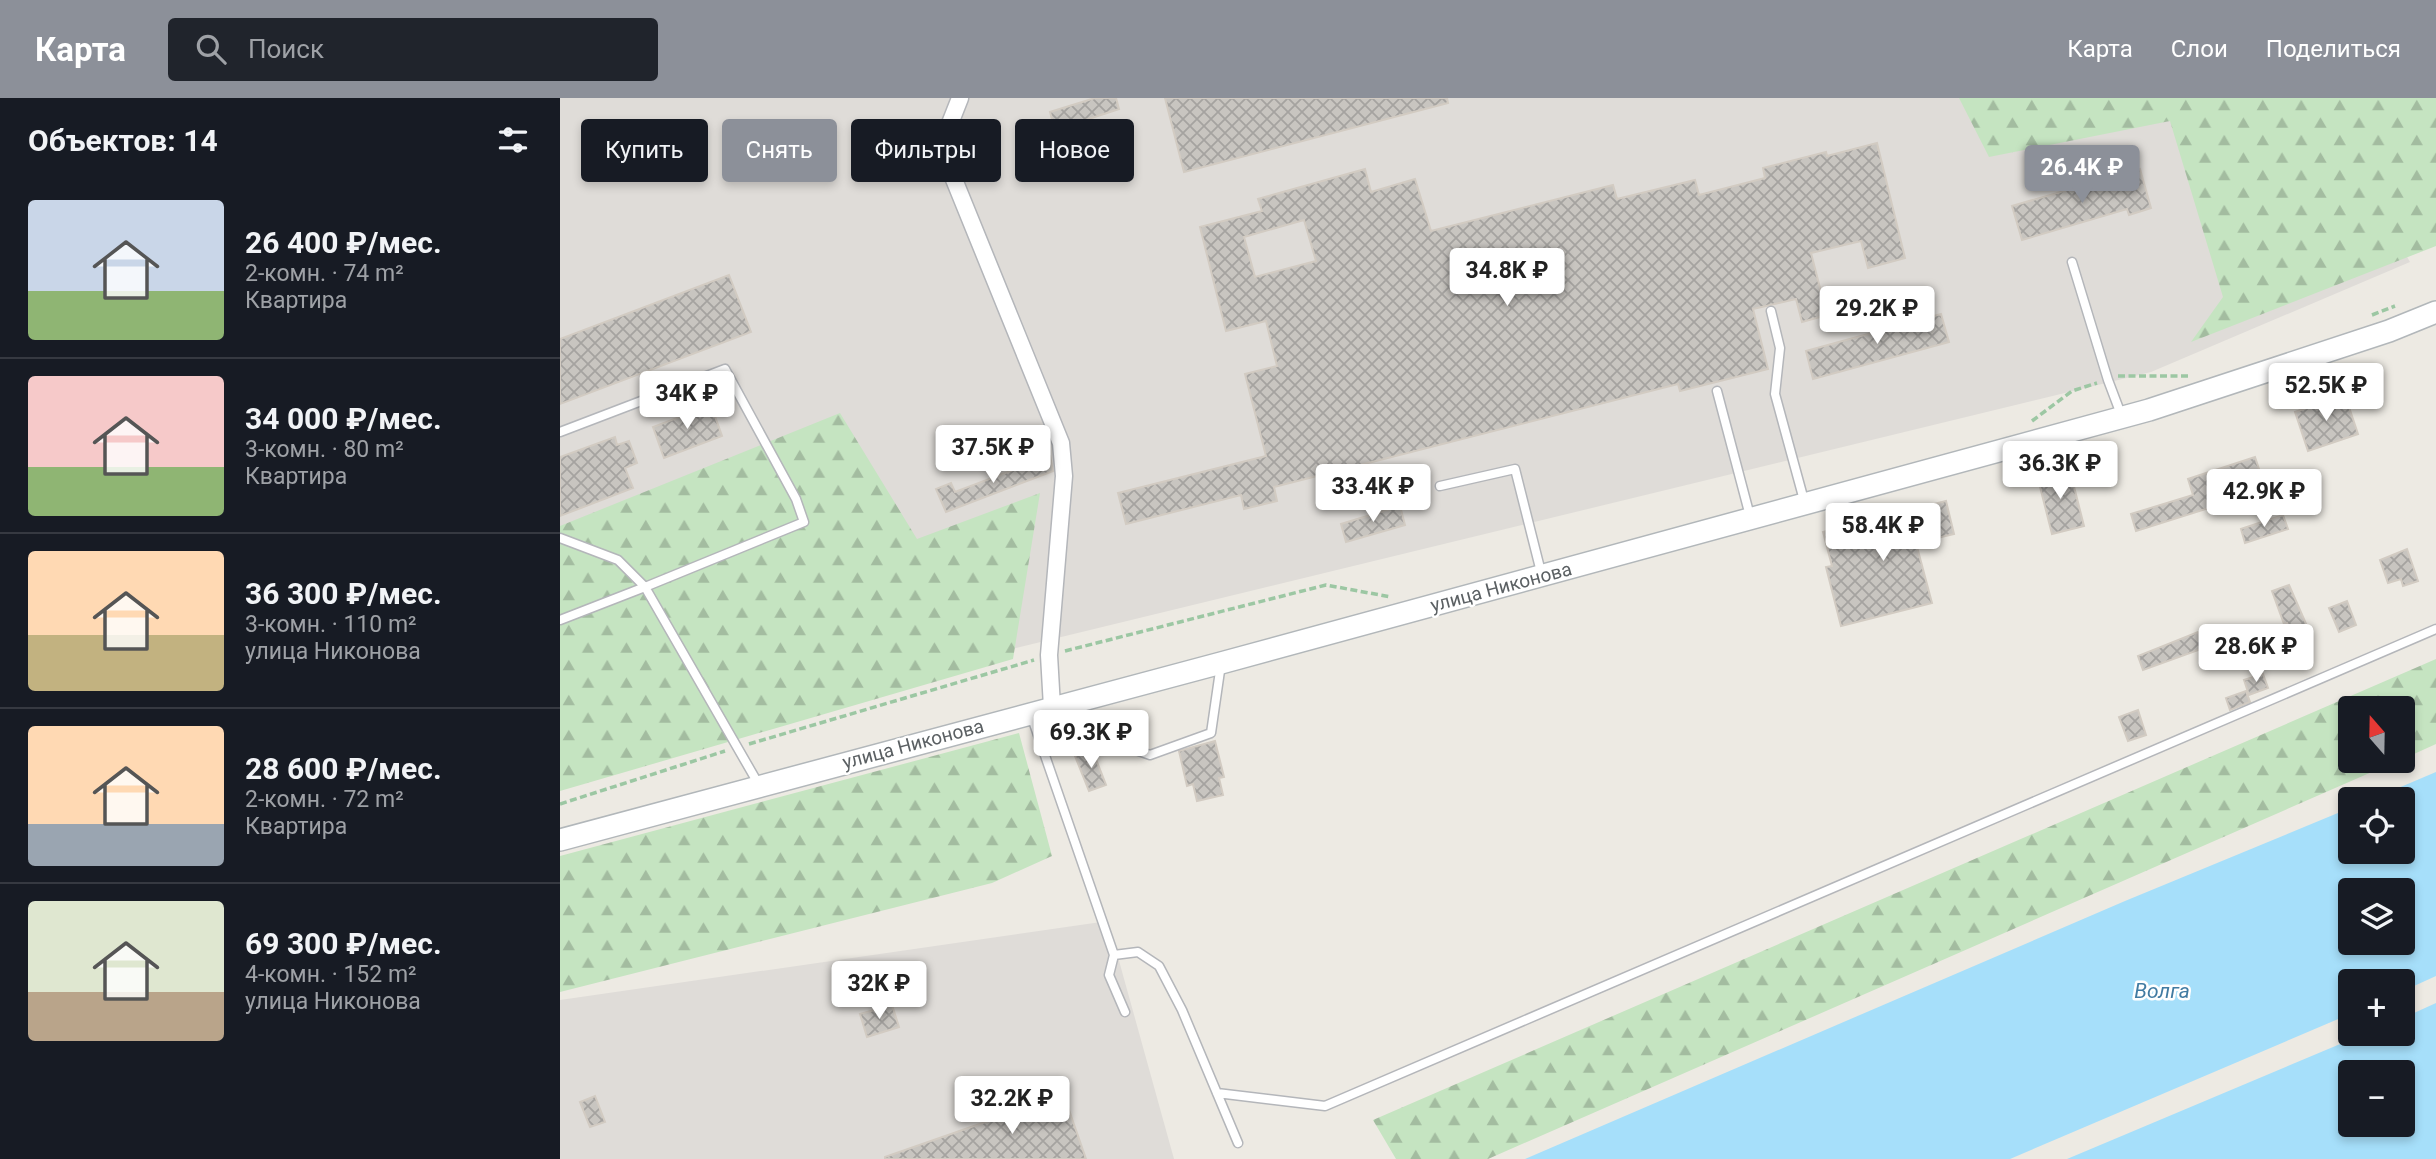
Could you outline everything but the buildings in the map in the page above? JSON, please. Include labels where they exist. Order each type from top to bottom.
[{"type":"main road","name":"улица Никонова","points":[[560,840],[2122,417],[2389,331],[2436,312]]},
{"type":"street","points":[[960,98],[949,126],[951,172],[1061,443],[1063,475],[1049,656],[1052,707]]},
{"type":"lane","points":[[2072,262],[2122,417]]},
{"type":"lane","points":[[1771,311],[1780,348],[1774,394],[1805,504]]},
{"type":"lane","points":[[560,432],[725,369],[796,499],[804,522],[560,620]]},
{"type":"lane","points":[[1717,391],[1751,519]]},
{"type":"lane","points":[[1440,486],[1515,469],[1542,576]]},
{"type":"lane","points":[[560,538],[618,560],[645,587],[759,786]]},
{"type":"lane","points":[[1217,1093],[1325,1106],[2436,629]]},
{"type":"lane","points":[[1052,707],[1073,728],[1150,755],[1211,733],[1221,663]]},
{"type":"lane","points":[[1030,712],[1114,955],[1109,975],[1125,1012]]},
{"type":"lane","points":[[1114,955],[1138,953],[1159,966],[1182,1010],[1238,1143]]},
{"type":"path","points":[[2360,319],[2398,305]]},
{"type":"path","points":[[2029,424],[2072,391],[2119,376],[2196,376]]},
{"type":"path","points":[[560,804],[738,747],[1049,656],[1326,585],[1398,598]]},
{"type":"shaded area","points":[[560,98],[2340,98],[2388,224],[2410,262],[2151,372],[560,759]]},
{"type":"shaded area","points":[[1108,921],[1174,1159],[560,1159],[560,1000]]},
{"type":"green space","points":[[1959,98],[2436,98],[2436,246],[2191,342],[2223,297],[2170,121],[1989,157]]},
{"type":"green space","points":[[840,413],[917,539],[1040,493],[1013,659],[560,791],[560,526]]},
{"type":"green space","points":[[2436,659],[2436,744],[2415,754],[2415,696],[2351,696]]},
{"type":"green space","points":[[2338,702],[2338,774],[2367,774],[1488,1159],[1396,1159],[1373,1120]]},
{"type":"green space","points":[[1019,733],[1052,856],[992,883],[560,992],[560,856]]},
{"type":"water","name":"Волга","points":[[2436,772],[2436,976],[2415,986],[2415,969],[2338,969],[2338,1019],[2010,1159],[1525,1159],[2125,901],[2338,813],[2338,864],[2415,864],[2415,787],[2401,787]]},
{"type":"water","points":[[2436,1003],[2436,1159],[2067,1159],[2338,1045],[2415,1046],[2415,1013]]}]
